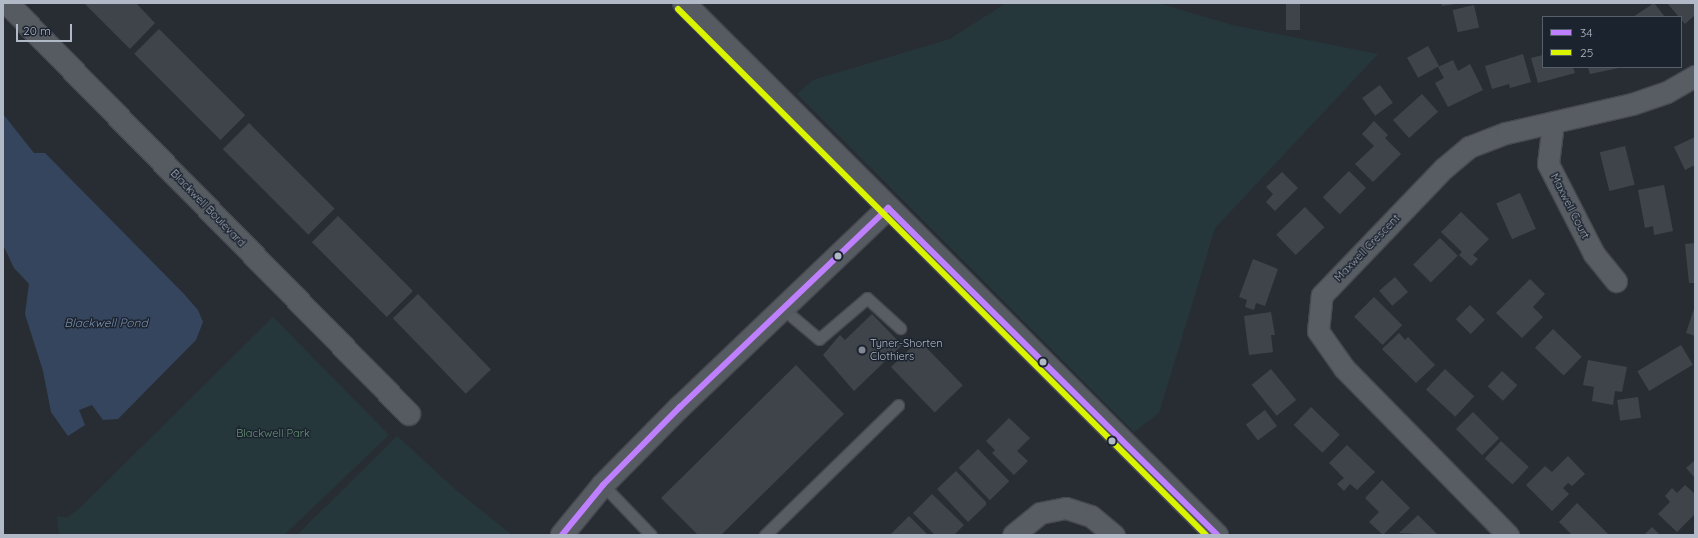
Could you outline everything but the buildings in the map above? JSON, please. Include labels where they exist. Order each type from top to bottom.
[{"type":"street","name":"Blackwell Boulevard","points":[[7,3],[409,414]]},
{"type":"street","points":[[684,3],[1217,535]]},
{"type":"street","name":"Maxwell Crescent","points":[[1508,535],[1344,368],[1318,331],[1322,295],[1444,168],[1469,147],[1506,133],[1632,104],[1667,92],[1695,76]]},
{"type":"street","name":"Maxwell Court","points":[[1553,123],[1548,164],[1594,254],[1616,281]]},
{"type":"street","points":[[562,535],[603,485],[782,308],[888,208]]},
{"type":"street","points":[[1013,535],[1040,513],[1066,508],[1091,516],[1114,535]]},
{"type":"lane","points":[[782,308],[819,339],[867,298],[900,328]]},
{"type":"lane","points":[[765,535],[898,405]]},
{"type":"lane","points":[[603,485],[651,535]]},
{"type":"green space","points":[[1006,3],[1158,3],[1232,25],[1378,54],[1215,228],[1159,413],[1134,432],[797,94],[813,80],[950,39]]},
{"type":"green space","name":"Blackwell Park","points":[[273,317],[389,435],[284,535],[59,535],[57,516],[66,518],[80,508]]},
{"type":"green space","points":[[397,436],[456,490],[512,535],[297,535]]},
{"type":"water","name":"Blackwell Pond","points":[[3,114],[34,153],[45,153],[184,294],[198,310],[203,322],[196,340],[118,419],[103,420],[92,405],[79,410],[85,425],[68,436],[51,412],[43,371],[25,314],[29,284],[14,268],[3,245]]},
{"type":"transit line","name":"25","points":[[678,9],[1206,535]]},
{"type":"transit line","name":"34","points":[[562,535],[603,485],[680,407],[888,208],[1217,535]]},
{"type":"place","name":"Tyner-Shorten Clothiers","points":[[862,350]]}]
